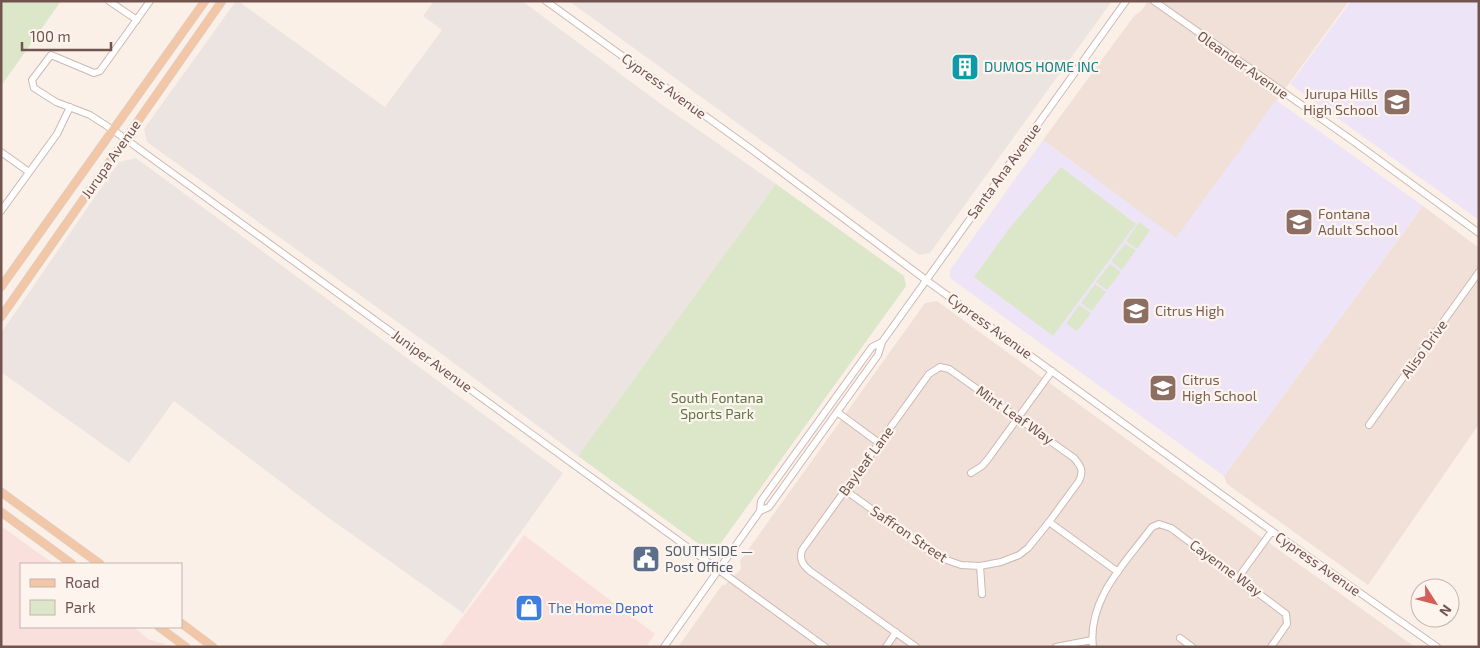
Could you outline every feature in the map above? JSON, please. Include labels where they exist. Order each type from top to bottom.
[{"type":"main road","name":"Jurupa Avenue","points":[[1,287],[205,1]]},
{"type":"main road","name":"Jurupa Avenue","points":[[1,317],[222,1]]},
{"type":"main road","points":[[1,492],[99,563]]},
{"type":"main road","points":[[1,512],[71,563]]},
{"type":"main road","points":[[182,624],[212,646]]},
{"type":"main road","points":[[160,628],[186,647]]},
{"type":"street","points":[[109,1],[136,20],[150,1]]},
{"type":"street","name":"Cypress Avenue","points":[[546,1],[1272,531],[1437,647]]},
{"type":"street","name":"Santa Ana Avenue","points":[[760,511],[769,507],[878,355],[882,342],[1126,1]]},
{"type":"street","name":"Oleander Avenue","points":[[1154,1],[1479,233]]},
{"type":"street","name":"Juniper Avenue","points":[[136,20],[100,71],[94,73],[51,55],[32,80],[32,86],[36,91],[90,116],[125,138],[825,647]]},
{"type":"street","points":[[1,211],[59,130],[70,107]]},
{"type":"street","points":[[1,152],[29,172]]},
{"type":"street","name":"Aliso Drive","points":[[1369,425],[1479,272]]},
{"type":"street","name":"Santa Ana Avenue","points":[[664,647],[760,511],[761,501],[868,353],[882,342]]},
{"type":"street","name":"Mint Leaf Way","points":[[940,367],[949,369],[1074,458],[1081,466],[1083,472]]},
{"type":"street","name":"Bayleaf Lane","points":[[896,632],[810,571],[801,561],[802,550],[929,374],[940,367]]},
{"type":"street","points":[[971,473],[982,466],[988,459],[1052,371]]},
{"type":"street","points":[[837,412],[879,443]]},
{"type":"street","name":"Saffron Street","points":[[845,490],[938,557],[961,565],[980,566],[1001,562],[1019,554],[1035,541],[1079,481],[1083,472]]},
{"type":"street","points":[[1049,522],[1118,572],[1097,606],[1093,621],[1092,644],[1065,644],[1056,647]]},
{"type":"street","name":"Cayenne Way","points":[[1118,572],[1152,527],[1159,524],[1171,528],[1282,609],[1288,619],[1284,630],[1271,647]]},
{"type":"street","points":[[1238,578],[1272,531]]},
{"type":"street","points":[[980,566],[982,594]]},
{"type":"street","points":[[886,647],[896,632],[916,647]]},
{"type":"street","points":[[1180,638],[1192,647]]},
{"type":"shaded area","points":[[236,1],[385,107],[442,30],[423,16],[434,1],[522,1],[661,104],[776,184],[578,456],[435,349],[147,142],[144,129]]},
{"type":"shaded area","points":[[569,1],[1112,1],[930,253],[919,255]]},
{"type":"shaded area","points":[[1148,1],[1349,1],[1176,239],[1043,140],[1134,16],[1142,10]]},
{"type":"shaded area","name":"Jurupa Hills High School","points":[[1351,1],[1479,1],[1479,220],[1290,84]]},
{"type":"shaded area","name":"Citrus High","points":[[1276,100],[1423,206],[1224,476],[950,278],[950,270],[1043,140],[1176,238]]},
{"type":"shaded area","points":[[136,158],[563,473],[463,613],[326,516],[174,401],[129,463],[1,372],[1,333],[119,162]]},
{"type":"shaded area","points":[[1423,206],[1479,248],[1479,424],[1368,585],[1227,484],[1224,476]]},
{"type":"shaded area","points":[[937,301],[1415,647],[678,647],[722,585],[725,585],[741,569],[740,561],[925,303]]},
{"type":"shaded area","points":[[1,526],[53,563],[20,563],[20,628],[135,628],[148,639],[164,644],[167,647],[1,647]]},
{"type":"shaded area","points":[[524,535],[655,634],[646,647],[440,647]]},
{"type":"green space","points":[[1,1],[61,1],[1,86]]},
{"type":"green space","points":[[1061,167],[1136,224],[1053,336],[974,277],[1008,230]]},
{"type":"green space","name":"South Fontana Sports Park","points":[[776,184],[904,276],[906,286],[718,547],[707,550],[578,456]]},
{"type":"green space","points":[[1139,222],[1150,230],[1137,249],[1126,241]]},
{"type":"green space","points":[[1125,244],[1136,250],[1122,270],[1111,261]]},
{"type":"green space","points":[[1110,264],[1121,272],[1107,290],[1096,282]]},
{"type":"green space","points":[[1095,284],[1106,292],[1092,311],[1081,303]]},
{"type":"green space","points":[[1079,305],[1091,313],[1077,331],[1066,324]]},
{"type":"place","name":"DUMOS HOME INC","points":[[965,67]]},
{"type":"place","name":"Jurupa Hills High School","points":[[1397,102]]},
{"type":"place","name":"Fontana Adult School","points":[[1299,222]]},
{"type":"place","name":"Citrus High","points":[[1136,311]]},
{"type":"place","name":"Citrus High School","points":[[1163,388]]},
{"type":"place","name":"SOUTHSIDE — Post Office","points":[[646,559]]},
{"type":"place","name":"The Home Depot","points":[[529,608]]}]
